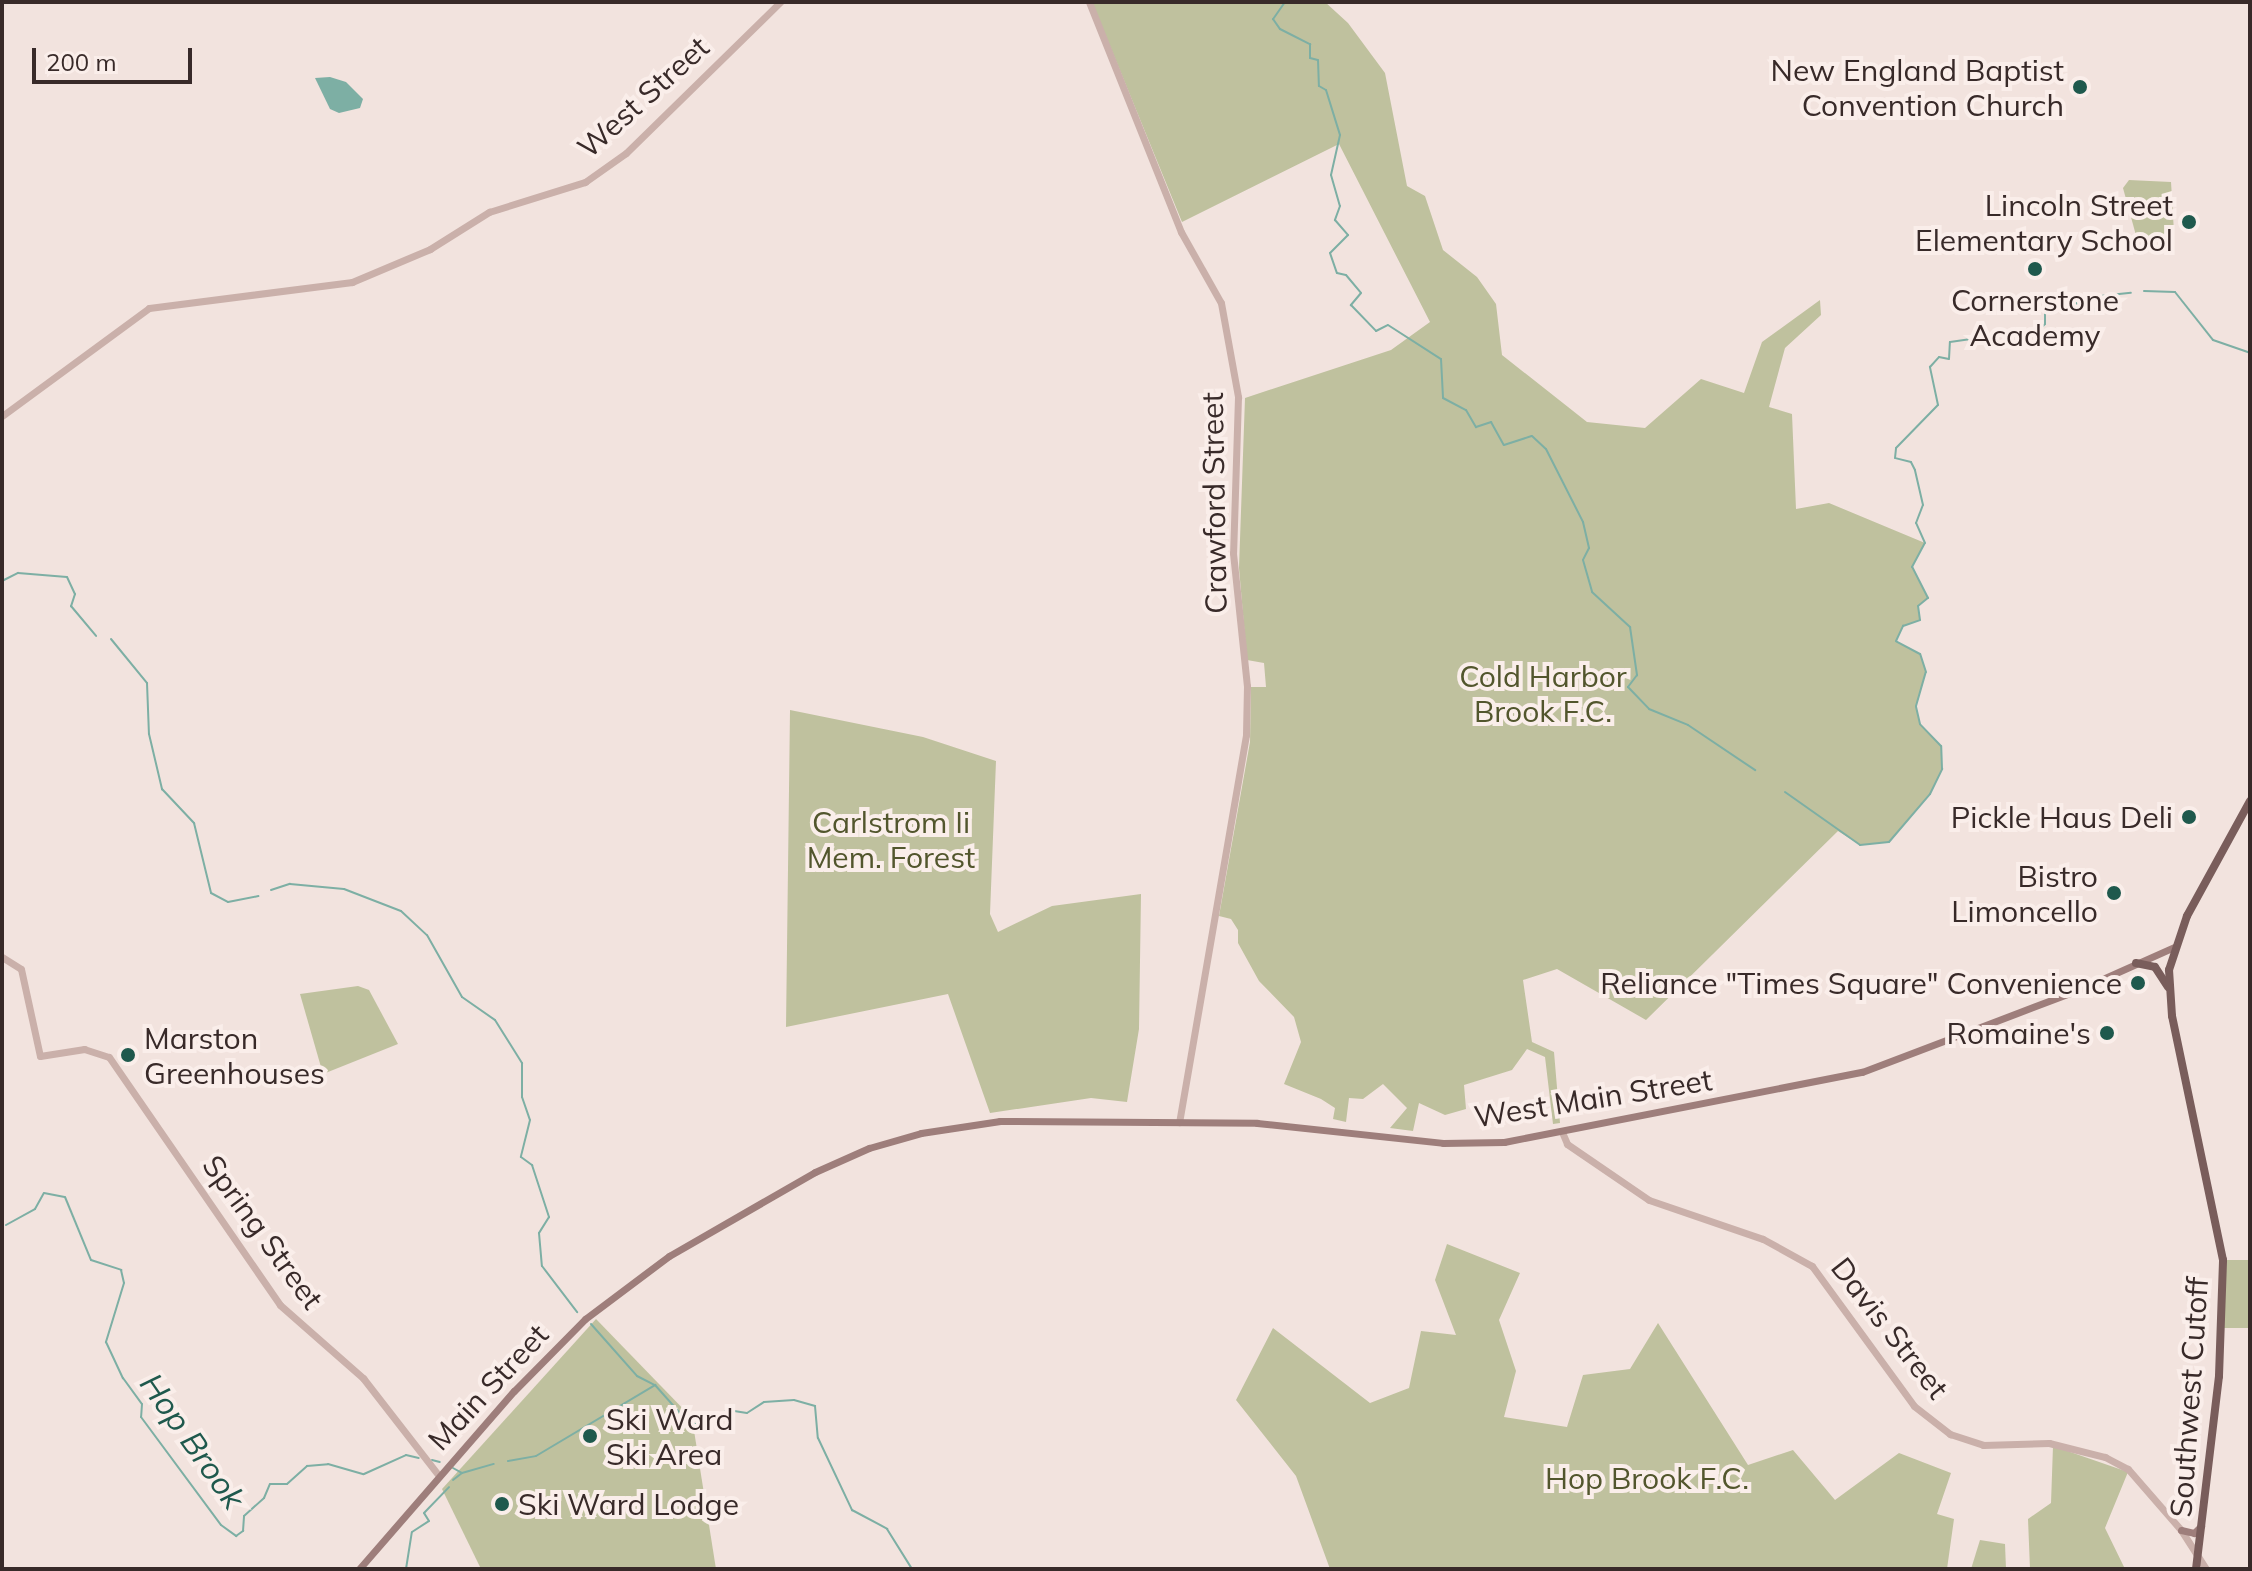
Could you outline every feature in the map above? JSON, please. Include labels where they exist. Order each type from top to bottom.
[{"type":"main road","points":[[2174,947],[2250,801]]},
{"type":"main road","name":"West Main Street","points":[[669,1256],[829,1165],[907,1137],[1000,1121],[1300,1125],[1471,1144],[1562,1132],[1862,1072],[2008,1018],[2174,947]]},
{"type":"main road","name":"Southwest Cutoff","points":[[2174,947],[2168,987],[2223,1260],[2223,1328],[2204,1520],[2196,1569]]},
{"type":"main road","points":[[2136,963],[2155,967],[2168,987]]},
{"type":"main road","name":"Main Street","points":[[359,1569],[439,1476],[585,1319],[669,1256]]},
{"type":"main road","points":[[2181,1530],[2194,1533],[2204,1520]]},
{"type":"street","name":"West Street","points":[[2,416],[141,311],[324,288],[367,277],[430,249],[489,212],[585,182],[626,153],[780,2]]},
{"type":"street","name":"Crawford Street","points":[[1089,2],[1181,232],[1221,303],[1238,397],[1234,573],[1247,686],[1246,735],[1179,1122]]},
{"type":"street","name":"Spring Street","points":[[2,957],[21,969],[40,1056],[84,1049],[109,1057],[280,1305],[363,1378],[439,1476]]},
{"type":"street","name":"Davis Street","points":[[1562,1132],[1575,1150],[1649,1200],[1763,1239],[1802,1258],[1872,1343],[1914,1406],[1950,1434],[1983,1445],[2037,1441],[2105,1457],[2135,1474],[2181,1530],[2206,1569]]},
{"type":"green space","name":"Cold Harbor Brook F.C.","points":[[1092,2],[1325,2],[1348,23],[1385,73],[1407,186],[1425,196],[1443,250],[1477,277],[1496,304],[1502,355],[1587,422],[1645,428],[1701,379],[1744,393],[1762,342],[1820,300],[1821,315],[1785,348],[1769,407],[1792,414],[1796,509],[1829,503],[1925,543],[1912,567],[1928,598],[1918,606],[1920,620],[1903,626],[1896,641],[1920,654],[1926,672],[1916,707],[1920,724],[1941,746],[1942,769],[1930,794],[1889,842],[1860,845],[1838,831],[1646,1020],[1557,969],[1523,980],[1532,1042],[1554,1052],[1560,1123],[1553,1124],[1545,1057],[1527,1049],[1512,1070],[1464,1085],[1466,1109],[1445,1115],[1419,1103],[1413,1131],[1390,1128],[1407,1108],[1383,1084],[1363,1099],[1349,1098],[1346,1122],[1333,1119],[1335,1108],[1321,1099],[1284,1084],[1301,1042],[1294,1017],[1259,981],[1238,943],[1238,930],[1231,919],[1219,916],[1250,742],[1251,687],[1266,687],[1264,663],[1247,660],[1239,568],[1245,398],[1391,350],[1430,322],[1339,144],[1182,222]]},
{"type":"green space","points":[[2129,180],[2171,182],[2174,232],[2137,239],[2123,188]]},
{"type":"green space","name":"Carlstrom Ii Mem. Forest","points":[[790,710],[923,737],[996,761],[990,914],[998,932],[1052,906],[1141,894],[1139,1029],[1127,1102],[1091,1098],[990,1113],[948,994],[786,1027]]},
{"type":"green space","points":[[358,986],[369,990],[398,1044],[323,1074],[300,994]]},
{"type":"green space","name":"Hop Brook F.C.","points":[[1447,1244],[1520,1273],[1499,1320],[1516,1371],[1504,1417],[1567,1427],[1583,1375],[1630,1369],[1658,1323],[1748,1465],[1793,1450],[1835,1500],[1899,1453],[1951,1473],[1937,1514],[1954,1519],[1947,1569],[1330,1569],[1296,1476],[1236,1400],[1273,1328],[1370,1403],[1409,1388],[1421,1331],[1456,1335],[1435,1280]]},
{"type":"green space","points":[[2223,1260],[2250,1260],[2250,1328],[2223,1328]]},
{"type":"green space","name":"Ski Ward Ski Area","points":[[596,1319],[692,1418],[716,1569],[481,1569],[442,1489]]},
{"type":"green space","points":[[2053,1446],[2128,1472],[2105,1528],[2125,1569],[2030,1569],[2028,1519],[2051,1503]]},
{"type":"green space","points":[[1980,1540],[2005,1544],[2006,1569],[1971,1569]]},
{"type":"water","points":[[330,77],[346,82],[363,99],[360,108],[339,113],[330,109],[315,78]]},
{"type":"waterway","points":[[1285,2],[1273,19],[1280,29],[1310,44],[1310,58],[1318,60],[1319,86],[1326,90],[1340,135],[1331,175],[1340,206],[1335,220],[1348,235],[1330,253],[1337,273],[1346,275],[1361,293],[1351,305],[1376,331],[1388,325],[1441,359],[1443,398],[1466,410],[1476,427],[1491,422],[1504,445],[1532,436],[1546,449],[1583,522],[1589,548],[1583,560],[1592,592],[1630,627],[1637,675],[1628,687],[1649,709],[1688,725],[1755,770]]},
{"type":"waterway","points":[[2144,291],[2175,292],[2213,340],[2250,353]]},
{"type":"waterway","points":[[1785,792],[1860,845],[1889,842],[1930,794],[1942,769],[1941,746],[1920,724],[1916,706],[1926,672],[1920,654],[1896,641],[1903,626],[1920,620],[1918,606],[1928,598],[1912,567],[1925,543],[1916,523],[1923,505],[1915,470],[1911,462],[1895,458],[1896,448],[1938,405],[1930,367],[1939,357],[1949,359],[1950,342],[2040,329],[2045,324],[2045,301],[2073,301],[2093,314],[2100,296],[2131,293]]},
{"type":"waterway","points":[[2,581],[18,573],[67,577],[75,594],[71,606],[96,636]]},
{"type":"waterway","points":[[111,639],[147,683],[149,734],[162,789],[194,823],[211,893],[228,902],[258,896]]},
{"type":"waterway","points":[[271,890],[290,884],[344,889],[401,911],[427,935],[462,997],[495,1020],[522,1063],[522,1097],[530,1120],[521,1157],[532,1165],[549,1217],[539,1233],[542,1266],[577,1312]]},
{"type":"waterway","name":"Hop Brook","points":[[6,1225],[35,1209],[44,1193],[65,1197],[91,1260],[121,1270],[124,1283],[106,1342],[123,1378],[142,1404],[141,1417],[221,1525],[236,1536],[243,1531],[244,1516],[264,1498],[270,1484],[287,1484],[307,1466],[328,1464],[364,1474],[406,1455],[419,1458]]},
{"type":"waterway","points":[[591,1324],[637,1376],[655,1385]]},
{"type":"waterway","name":"Hop Brook","points":[[508,1461],[536,1456],[655,1385],[688,1422],[700,1425],[728,1410],[747,1413],[764,1402],[794,1400],[815,1406],[818,1438],[852,1510],[887,1529],[912,1569]]},
{"type":"waterway","name":"Hop Brook","points":[[432,1460],[440,1462]]},
{"type":"waterway","name":"Hop Brook","points":[[453,1468],[462,1473],[494,1464]]},
{"type":"waterway","points":[[453,1480],[462,1473]]},
{"type":"waterway","points":[[406,1569],[412,1532],[429,1521],[424,1513],[449,1487]]},
{"type":"place","name":"New England Baptist Convention Church","points":[[2080,87]]},
{"type":"place","name":"Lincoln Street Elementary School","points":[[2189,222]]},
{"type":"place","name":"Cornerstone Academy","points":[[2035,269]]},
{"type":"place","name":"Pickle Haus Deli","points":[[2189,817]]},
{"type":"place","name":"Bistro Limoncello","points":[[2114,893]]},
{"type":"place","name":"Reliance \"Times Square\" Convenience","points":[[2138,983]]},
{"type":"place","name":"Romaine's","points":[[2107,1033]]},
{"type":"place","name":"Marston Greenhouses","points":[[128,1055]]},
{"type":"place","name":"Ski Ward Ski Area","points":[[590,1436]]},
{"type":"place","name":"Ski Ward Lodge","points":[[502,1504]]}]
